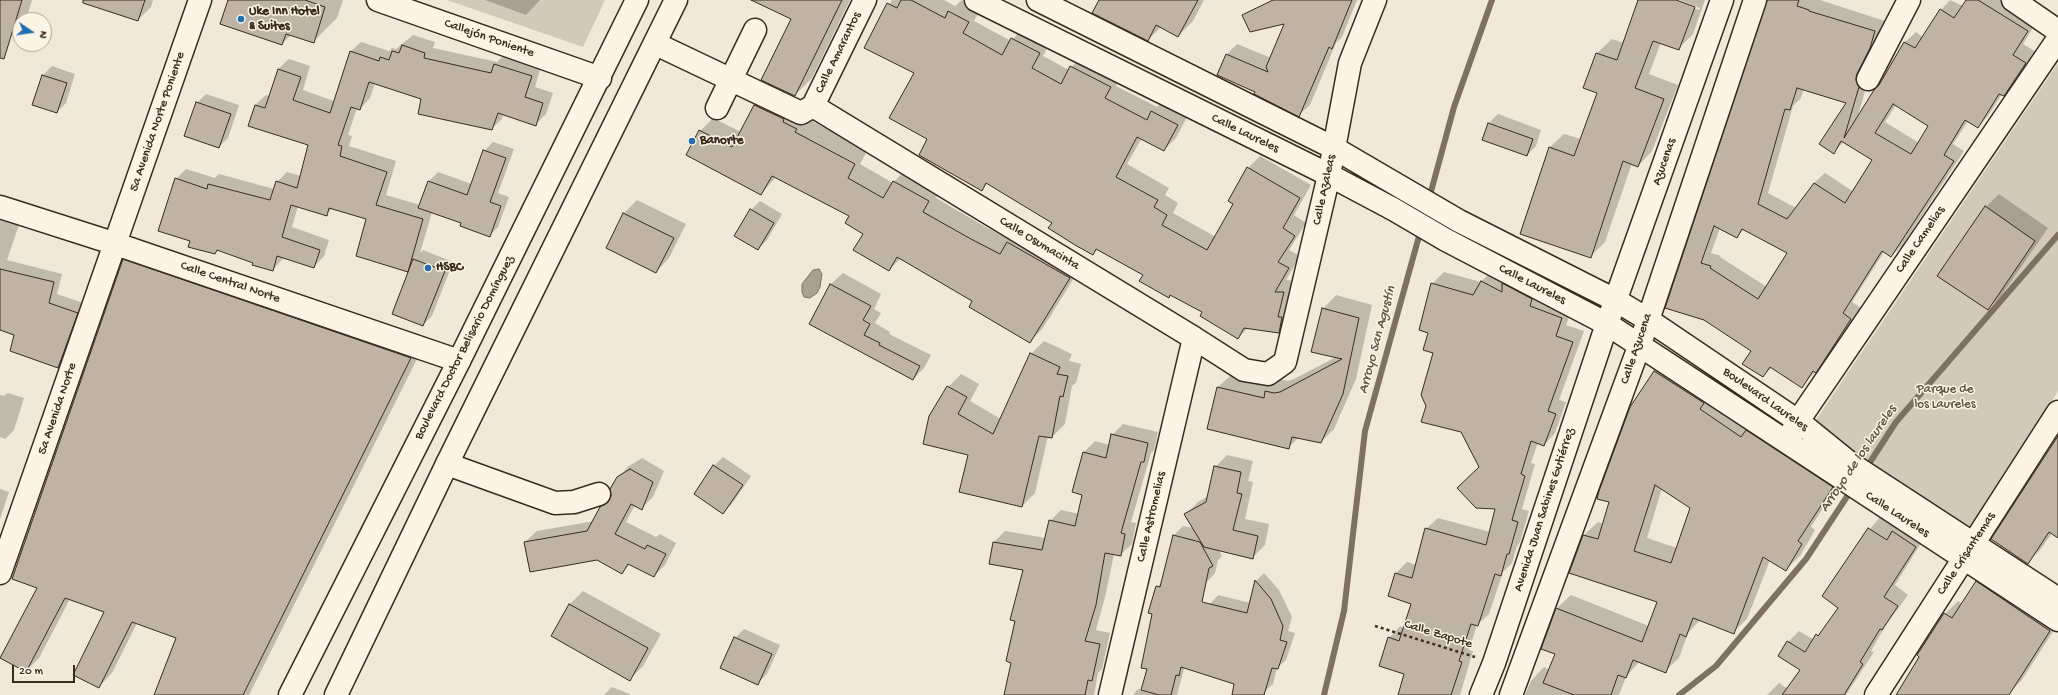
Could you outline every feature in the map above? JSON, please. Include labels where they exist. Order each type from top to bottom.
[{"type":"street","name":"5a Avenida Norte Poniente","points":[[116,244],[200,0]]},
{"type":"street","name":"Callejón Poniente","points":[[378,0],[600,78]]},
{"type":"street","name":"Boulevard Doctor Belisario Domínguez","points":[[290,695],[459,361],[600,78],[637,0]]},
{"type":"street","points":[[336,695],[446,464],[656,44],[676,0]]},
{"type":"street","name":"Calle Amarantos","points":[[813,106],[864,0]]},
{"type":"street","name":"Calle Laureles","points":[[976,0],[1329,175],[1446,240],[1607,324],[1640,344],[1786,442],[1848,472]]},
{"type":"street","name":"Calle Laureles","points":[[1038,0],[1334,148],[1459,221]]},
{"type":"street","name":"Calle Azaleas","points":[[1268,374],[1285,362],[1329,175],[1350,63],[1375,0]]},
{"type":"street","name":"Azucenas","points":[[1607,324],[1617,301],[1722,0]]},
{"type":"street","name":"Calle Azucena","points":[[1511,695],[1640,344],[1647,319],[1755,0]]},
{"type":"street","points":[[1868,78],[1909,0]]},
{"type":"street","points":[[2013,0],[2058,31]]},
{"type":"street","points":[[717,108],[755,30]]},
{"type":"street","name":"Calle Camelias","points":[[1786,442],[1798,421],[2058,39]]},
{"type":"street","points":[[656,44],[801,112],[813,106]]},
{"type":"street","name":"Calle Osumacinta","points":[[813,106],[1244,370],[1268,374]]},
{"type":"street","name":"Calle Central Norte","points":[[0,207],[116,244],[459,361]]},
{"type":"street","name":"Boulevard Laureles","points":[[1459,221],[1617,301],[1647,319],[1798,421],[1848,472],[1968,551],[2058,599]]},
{"type":"street","name":"5a Avenida Norte","points":[[0,573],[116,244]]},
{"type":"street","name":"Avenida Juan Sabines Gutiérrez","points":[[1481,695],[1494,663],[1607,324]]},
{"type":"street","name":"Calle Astromelias","points":[[1110,695],[1194,338]]},
{"type":"street","name":"Calle Crisantemas","points":[[1876,695],[2058,412]]},
{"type":"street","points":[[446,464],[555,503],[574,502],[600,494]]},
{"type":"street","points":[[1968,551],[2058,620]]},
{"type":"path","name":"Calle Zapote","points":[[1375,626],[1494,663]]},
{"type":"green space","points":[[447,0],[605,0],[583,47]]},
{"type":"green space","name":"Parque de los Laureles","points":[[2058,63],[2058,391],[1971,534],[1811,427]]},
{"type":"shaded area","points":[[819,269],[822,274],[820,287],[817,293],[810,298],[804,297],[802,292],[802,284],[813,270]]},
{"type":"building","points":[[0,0],[22,0],[18,12],[12,12],[12,33],[4,59],[0,58]]},
{"type":"building","points":[[83,0],[145,0],[138,21],[83,3]]},
{"type":"building","points":[[228,0],[305,0],[325,7],[314,43],[286,34],[282,45],[220,24]]},
{"type":"building","points":[[751,0],[842,0],[795,96],[761,80],[791,19]]},
{"type":"building","points":[[901,0],[911,0],[945,18],[948,11],[969,22],[963,33],[1002,55],[1011,38],[1040,53],[1032,68],[1061,84],[1070,66],[1111,87],[1105,98],[1147,120],[1151,111],[1178,125],[1164,151],[1137,137],[1116,177],[1158,200],[1154,207],[1167,215],[1162,225],[1207,250],[1233,204],[1228,201],[1247,167],[1300,198],[1283,228],[1295,236],[1278,262],[1289,268],[1275,292],[1284,292],[1278,317],[1282,317],[1279,333],[1244,328],[1238,339],[1200,316],[1202,312],[1170,295],[1169,298],[1139,281],[1143,275],[1096,249],[1093,255],[1075,245],[1048,228],[1052,223],[986,183],[982,191],[919,155],[927,139],[889,118],[914,73],[864,48],[887,3],[897,8]]},
{"type":"building","points":[[1099,0],[1198,0],[1178,37],[1156,25],[1148,41],[1092,13]]},
{"type":"building","points":[[1273,0],[1352,0],[1332,49],[1329,47],[1299,117],[1254,94],[1255,92],[1217,75],[1226,54],[1268,72],[1266,67],[1284,24],[1250,32],[1242,15]]},
{"type":"building","points":[[1638,0],[1676,0],[1695,7],[1679,50],[1653,41],[1635,88],[1664,99],[1638,167],[1623,161],[1591,258],[1520,234],[1549,147],[1574,156],[1597,93],[1583,88],[1596,53],[1617,60]]},
{"type":"building","points":[[1767,0],[1799,0],[1797,6],[1809,11],[1875,31],[1870,48],[1857,74],[1856,80],[1859,87],[1844,138],[1874,90],[1879,85],[1904,42],[1915,48],[1940,9],[1954,18],[1966,0],[1978,0],[2028,31],[2013,55],[2026,63],[2004,96],[1999,94],[1978,128],[1965,120],[1944,155],[1954,161],[1891,257],[1882,251],[1843,313],[1851,319],[1816,373],[1813,371],[1802,388],[1770,367],[1763,377],[1742,364],[1751,351],[1704,320],[1665,308]],"holes":[[[1797,88],[1846,103],[1819,144],[1834,154],[1841,141],[1872,160],[1845,203],[1814,183],[1787,219],[1758,204],[1785,109],[1790,110]],[[1893,104],[1928,126],[1911,154],[1875,133]],[[1714,226],[1737,238],[1742,229],[1787,253],[1758,299],[1710,268],[1711,266],[1701,263]]]},
{"type":"building","points":[[402,45],[425,53],[424,58],[491,73],[494,64],[532,76],[525,97],[543,103],[536,126],[498,113],[492,130],[418,114],[421,99],[369,82],[360,110],[351,107],[338,145],[342,146],[340,156],[387,172],[376,205],[423,219],[408,272],[356,256],[366,219],[329,208],[327,216],[291,205],[282,237],[320,250],[314,268],[277,256],[273,271],[252,265],[253,263],[217,250],[215,254],[188,247],[190,241],[158,231],[175,178],[207,189],[208,184],[270,200],[276,181],[297,188],[308,145],[248,126],[255,105],[265,108],[278,69],[301,77],[293,100],[330,113],[350,51],[379,61],[380,57],[389,60],[392,51],[399,53]]},
{"type":"building","points":[[42,75],[67,83],[57,113],[32,105]]},
{"type":"building","points":[[196,102],[231,114],[219,148],[184,136]]},
{"type":"building","points":[[754,105],[784,119],[783,122],[797,129],[795,132],[855,164],[848,178],[883,198],[893,181],[929,201],[923,212],[971,239],[1000,254],[1007,242],[1070,278],[1030,343],[969,307],[972,301],[897,257],[889,271],[853,250],[863,234],[845,223],[849,216],[772,176],[761,195],[686,155],[699,130],[732,147]]},
{"type":"building","points":[[1488,123],[1533,139],[1527,156],[1482,140]]},
{"type":"building","points":[[483,150],[506,158],[490,202],[501,206],[490,237],[460,226],[461,223],[418,208],[428,181],[467,195]]},
{"type":"building","points":[[1985,206],[2035,241],[1988,310],[1937,276]]},
{"type":"building","points":[[750,209],[774,223],[758,250],[734,236]]},
{"type":"building","points":[[623,213],[674,238],[656,273],[606,248]]},
{"type":"building","points":[[123,259],[411,358],[243,695],[154,695],[176,638],[132,622],[99,688],[73,675],[104,612],[65,598],[26,672],[0,658],[37,588],[12,579]]},
{"type":"building","points":[[413,259],[445,271],[423,326],[392,314]]},
{"type":"building","points":[[0,269],[54,282],[49,303],[78,313],[58,368],[10,351],[14,335],[0,330]]},
{"type":"building","points":[[1481,281],[1502,292],[1502,283],[1532,299],[1530,306],[1562,318],[1556,336],[1573,342],[1548,411],[1556,414],[1544,446],[1531,441],[1521,474],[1525,476],[1512,520],[1518,522],[1509,554],[1507,554],[1501,576],[1495,574],[1478,626],[1471,624],[1459,661],[1462,662],[1451,695],[1398,695],[1404,674],[1379,666],[1388,637],[1399,641],[1411,604],[1388,596],[1395,573],[1412,578],[1425,528],[1486,545],[1495,509],[1476,508],[1457,488],[1479,467],[1461,432],[1421,422],[1426,406],[1421,395],[1433,353],[1423,350],[1428,333],[1419,330],[1431,283],[1473,295]]},
{"type":"building","points":[[830,284],[871,306],[863,320],[870,324],[864,335],[880,343],[879,345],[920,366],[913,380],[809,324]]},
{"type":"building","points":[[1322,308],[1359,318],[1343,394],[1321,443],[1292,437],[1289,449],[1207,429],[1217,387],[1264,398],[1265,391],[1274,393],[1280,392],[1342,359],[1311,352]]},
{"type":"building","points":[[1030,353],[1060,367],[1057,374],[1068,376],[1063,397],[1060,396],[1052,438],[1039,436],[1022,507],[959,492],[968,455],[923,444],[929,416],[947,386],[967,397],[958,414],[993,434]]},
{"type":"building","points":[[1654,371],[1704,403],[1700,409],[1741,437],[1746,430],[1833,487],[1798,541],[1802,544],[1786,571],[1763,557],[1734,634],[1693,618],[1686,637],[1680,634],[1666,673],[1633,660],[1626,678],[1618,675],[1611,695],[1574,695],[1543,683],[1555,654],[1541,649],[1556,608],[1642,642],[1657,602],[1569,573],[1583,535],[1598,539],[1609,502],[1597,499],[1630,407]],"holes":[[[1655,485],[1690,508],[1671,563],[1634,551]]]},
{"type":"building","points":[[1111,434],[1148,443],[1144,462],[1141,462],[1121,533],[1125,534],[1121,556],[1105,553],[1096,605],[1085,641],[1100,644],[1092,681],[1088,680],[1085,695],[1004,695],[1011,663],[1006,661],[1015,621],[1010,620],[1023,570],[989,564],[993,542],[1042,550],[1049,520],[1075,526],[1082,495],[1072,492],[1083,452],[1106,458]]},
{"type":"building","points":[[2058,436],[2058,538],[2049,532],[2028,564],[1991,539]]},
{"type":"building","points":[[713,465],[743,485],[723,514],[694,494]]},
{"type":"building","points":[[1214,466],[1241,472],[1237,493],[1242,494],[1233,530],[1258,536],[1253,559],[1204,547],[1184,514],[1206,502]]},
{"type":"building","points":[[630,469],[653,482],[642,510],[631,504],[615,534],[645,549],[647,545],[666,554],[654,577],[628,564],[622,574],[597,560],[530,572],[524,542],[587,531],[600,507],[608,502],[611,496],[610,489],[617,477]]},
{"type":"building","points":[[1868,528],[1887,540],[1892,531],[1916,547],[1884,597],[1898,606],[1882,630],[1880,629],[1860,662],[1863,664],[1844,695],[1782,695],[1800,670],[1778,656],[1787,641],[1805,652],[1816,634],[1818,636],[1838,608],[1822,596]]},
{"type":"building","points":[[1173,535],[1200,542],[1213,566],[1209,568],[1202,602],[1247,613],[1255,580],[1271,599],[1283,626],[1280,640],[1287,642],[1278,669],[1272,668],[1264,695],[1232,695],[1234,684],[1181,667],[1179,676],[1176,675],[1171,695],[1159,695],[1141,690],[1147,669],[1141,668],[1152,614],[1148,613],[1156,586],[1160,587]]},
{"type":"building","points":[[1976,581],[2050,631],[2009,695],[1896,695],[1919,657],[1917,655],[1944,613],[1952,618]]},
{"type":"building","points":[[569,604],[648,648],[630,681],[551,636]]},
{"type":"building","points":[[734,637],[772,654],[758,685],[720,668]]},
{"type":"waterway","name":"Arroyo San Agustín","points":[[1429,199],[1454,107],[1492,0]]},
{"type":"waterway","name":"Arroyo San Agustín","points":[[1324,695],[1344,611],[1365,431],[1421,229]]},
{"type":"waterway","name":"Arroyo de los laureles","points":[[1865,470],[1896,422],[2058,235]]},
{"type":"waterway","name":"Arroyo de los laureles","points":[[1679,695],[1716,666],[1806,559],[1852,489]]},
{"type":"place","name":"Uke Inn Hotel & Suites","points":[[241,19]]},
{"type":"place","name":"Banorte","points":[[692,141]]},
{"type":"place","name":"HSBC","points":[[428,268]]}]
